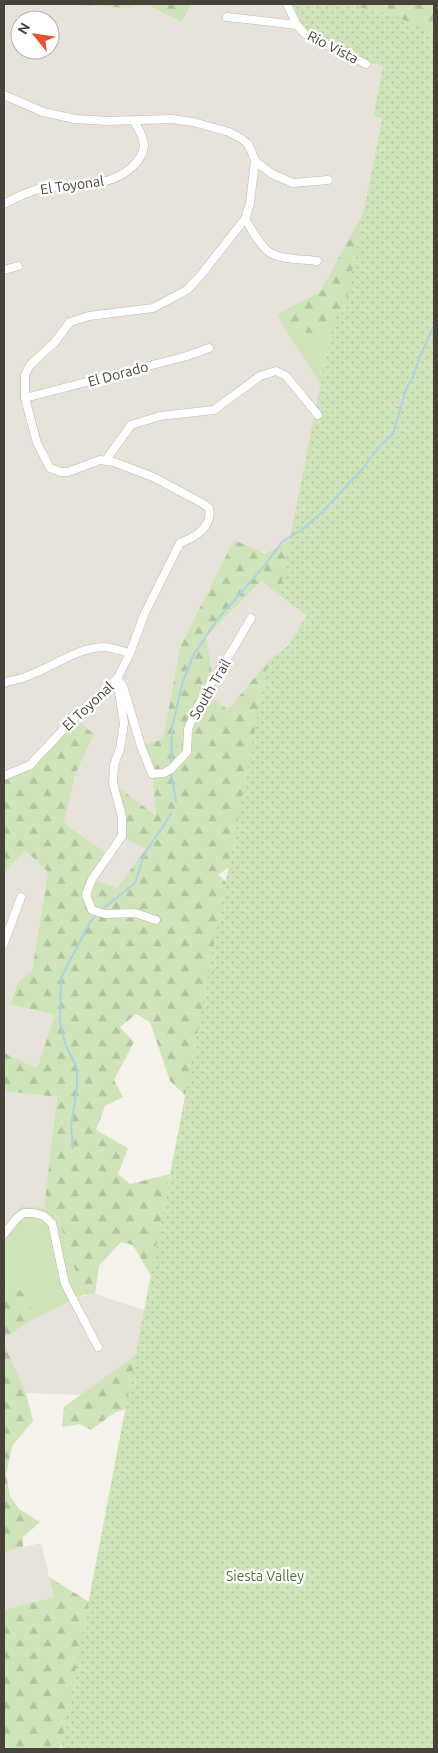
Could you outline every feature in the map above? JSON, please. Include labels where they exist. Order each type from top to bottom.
[{"type":"street","name":"Rio Vista","points":[[287,4],[297,25],[305,34],[366,64]]},
{"type":"street","points":[[227,17],[297,25]]},
{"type":"street","points":[[4,95],[59,117],[134,121],[181,119],[229,132],[242,139],[248,143],[255,161],[250,203],[245,219],[187,290],[153,308],[89,316],[70,322],[54,343],[33,360],[27,370],[24,386],[25,398],[37,443],[50,468],[61,472],[68,472],[93,462],[106,460],[131,425],[160,416],[214,410],[260,376],[276,371],[291,381],[318,415]]},
{"type":"street","name":"El Toyonal","points":[[4,204],[40,189],[95,184],[126,173],[137,164],[142,153],[143,140],[134,121]]},
{"type":"street","points":[[255,161],[272,174],[293,182],[328,180]]},
{"type":"street","points":[[245,219],[263,246],[270,252],[279,256],[317,261]]},
{"type":"street","points":[[4,270],[18,266]]},
{"type":"street","name":"El Dorado","points":[[25,398],[187,356],[209,348]]},
{"type":"street","name":"El Toyonal","points":[[4,776],[30,765],[74,718],[117,679],[144,615],[180,543],[194,538],[204,528],[210,514],[209,508],[202,503],[153,477],[106,460]]},
{"type":"street","name":"South Trail","points":[[117,679],[123,686],[141,746],[152,774],[171,769],[187,752],[188,729],[197,708],[251,618]]},
{"type":"street","points":[[4,683],[29,676],[86,650],[106,647],[130,652]]},
{"type":"street","points":[[117,679],[124,722],[120,749],[114,765],[113,783],[122,817],[122,836],[92,879],[86,895],[92,910],[105,914],[135,914],[156,920]]},
{"type":"street","points":[[4,944],[21,897]]},
{"type":"street","points":[[4,1234],[17,1218],[24,1213],[44,1216],[52,1223],[65,1284],[98,1347]]},
{"type":"shaded area","points":[[4,4],[75,4],[130,8],[146,4],[179,22],[192,4],[291,4],[308,31],[366,62],[383,66],[373,115],[382,117],[364,211],[320,292],[277,314],[321,385],[290,540],[265,555],[234,540],[180,647],[163,739],[152,774],[156,817],[114,784],[147,849],[117,888],[92,879],[109,855],[64,823],[75,775],[94,734],[4,776],[4,204],[8,202],[4,191]]},
{"type":"shaded area","points":[[263,581],[307,615],[288,646],[268,661],[228,710],[206,692],[206,637]]},
{"type":"shaded area","points":[[25,849],[48,872],[32,971],[18,982],[10,1003],[55,1015],[37,1068],[4,1053],[4,873]]},
{"type":"shaded area","points":[[4,1091],[57,1097],[44,1208],[23,1206],[13,1214],[4,1227]]},
{"type":"shaded area","points":[[95,1294],[144,1310],[136,1355],[83,1395],[26,1393],[4,1344],[4,1338],[32,1320],[79,1297]]},
{"type":"shaded area","points":[[41,1543],[54,1597],[4,1610],[4,1552]]},
{"type":"green space","points":[[75,4],[146,4],[130,8]]},
{"type":"green space","points":[[146,4],[192,4],[180,22]]},
{"type":"green space","points":[[291,4],[434,4],[434,36],[301,22]]},
{"type":"green space","name":"Siesta Valley","points":[[291,4],[346,4],[393,15],[434,34],[434,1749],[65,1749],[61,1746],[268,661],[288,646],[307,615],[279,595],[335,312],[344,313],[382,118],[373,116],[383,66],[366,62],[307,31]]},
{"type":"green space","points":[[434,163],[434,952],[229,867],[218,875],[226,882],[242,908],[185,1095],[170,1081],[150,1022],[136,1014],[120,1027],[134,1042],[114,1080],[123,1097],[105,1106],[96,1130],[128,1148],[118,1174],[130,1184],[170,1174],[151,1276],[133,1245],[121,1242],[99,1266],[95,1294],[83,1295],[58,1217],[44,1208],[57,1097],[4,1091],[4,1053],[37,1068],[55,1015],[10,1004],[18,982],[32,971],[48,872],[25,850],[4,873],[4,776],[26,768],[74,718],[94,734],[75,775],[64,823],[109,855],[92,879],[117,888],[146,849],[122,836],[113,783],[156,816],[152,774],[141,746],[163,739],[180,647],[234,540],[265,554],[290,540],[330,336],[286,330],[277,314],[320,292],[364,211]],"holes":[[[262,581],[307,615],[288,646],[268,661],[228,710],[206,692],[213,679],[206,637]]]},
{"type":"green space","points":[[286,330],[330,336],[321,385]]},
{"type":"green space","points":[[23,1206],[44,1208],[58,1217],[83,1295],[32,1320],[31,1299],[17,1288],[4,1283],[4,1227],[13,1214]]},
{"type":"green space","points":[[4,1283],[17,1288],[31,1299],[32,1320],[4,1338]]},
{"type":"green space","points":[[144,1310],[140,1384],[125,1409],[114,1413],[91,1430],[80,1424],[62,1427],[64,1407],[136,1355]]},
{"type":"green space","points":[[4,1344],[26,1393],[33,1421],[12,1446],[6,1475],[10,1496],[19,1509],[40,1522],[23,1537],[23,1547],[4,1552]]},
{"type":"green space","points":[[49,1577],[89,1602],[100,1638],[59,1749],[4,1749],[4,1610],[34,1602],[52,1615],[54,1597]]},
{"type":"green space","points":[[54,1597],[52,1616],[34,1602]]},
{"type":"waterway","points":[[171,765],[172,728],[183,681],[194,654],[217,620],[265,565],[282,542],[304,528],[323,511],[363,468],[378,448],[393,434],[406,389],[413,377],[420,356],[434,326]]},
{"type":"waterway","points":[[171,772],[176,802]]},
{"type":"waterway","points":[[104,908],[135,883],[145,853],[171,813]]},
{"type":"waterway","points":[[73,1148],[71,1127],[77,1087],[77,1068],[66,1046],[60,1023],[61,978],[90,922],[95,917]]}]
